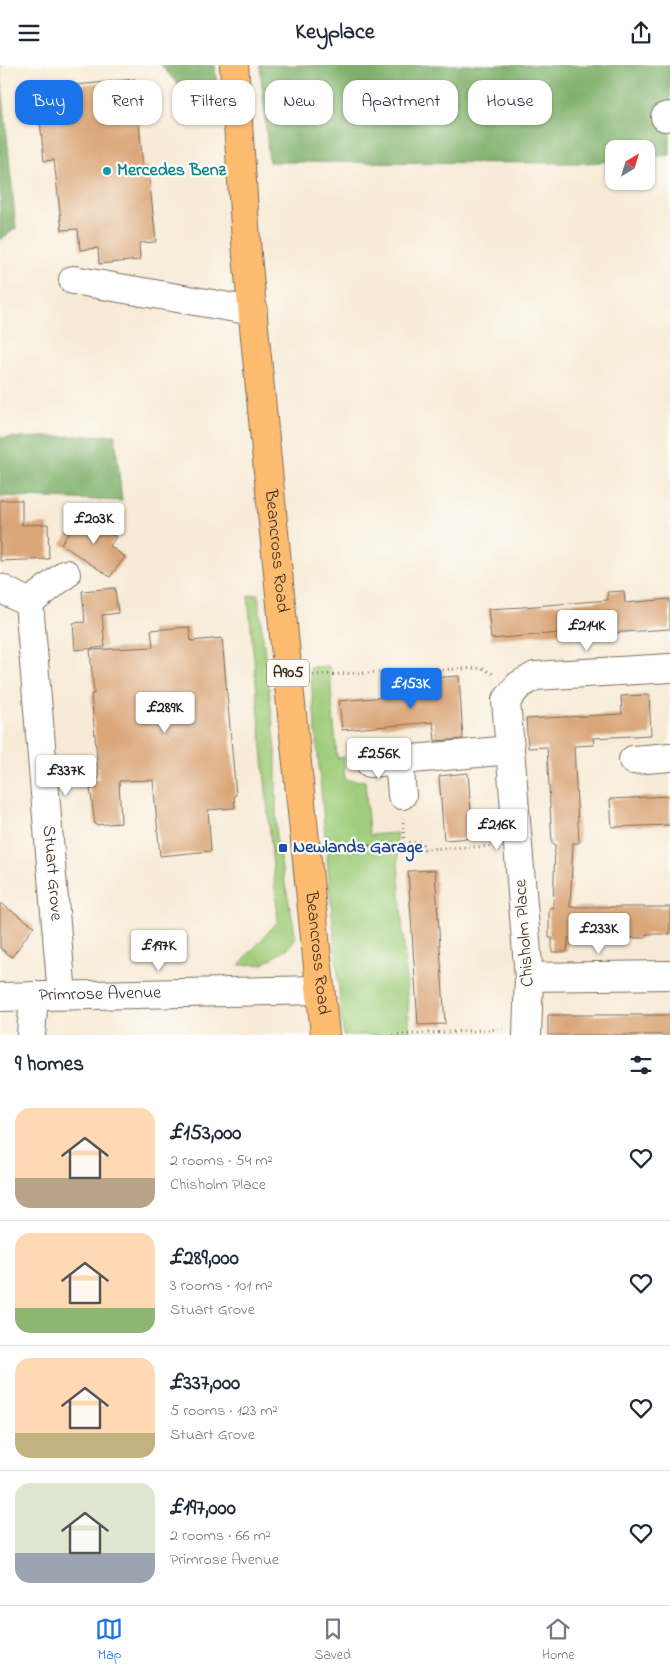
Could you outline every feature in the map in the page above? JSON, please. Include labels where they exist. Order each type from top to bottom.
[{"type":"main road","name":"Beancross Road","points":[[234,65],[247,255],[325,1035]]},
{"type":"street","points":[[73,280],[253,311]]},
{"type":"street","points":[[0,588],[29,603],[66,574]]},
{"type":"street","name":"Stuart Grove","points":[[29,603],[62,995]]},
{"type":"street","points":[[519,685],[535,676],[670,668]]},
{"type":"street","name":"Chisholm Place","points":[[519,685],[506,701],[530,977],[527,1031]]},
{"type":"street","points":[[370,763],[510,750]]},
{"type":"street","points":[[633,760],[670,757]]},
{"type":"street","points":[[399,760],[402,795]]},
{"type":"street","points":[[530,977],[670,975]]},
{"type":"street","name":"Primrose Avenue","points":[[0,997],[320,990]]},
{"type":"street","points":[[31,1035],[34,996]]},
{"type":"path","points":[[288,676],[482,669],[519,685]]},
{"type":"path","points":[[402,795],[404,843]]},
{"type":"path","points":[[306,850],[404,843],[422,843],[424,849],[518,845]]},
{"type":"path","points":[[394,1035],[527,1031]]},
{"type":"green space","points":[[0,65],[16,228],[0,240]]},
{"type":"green space","points":[[161,65],[215,65],[216,80],[174,80]]},
{"type":"green space","points":[[260,65],[670,65],[670,155],[655,156],[655,140],[605,140],[605,162],[586,163],[269,162],[266,125],[333,125],[333,80],[265,80],[265,119]]},
{"type":"green space","points":[[115,435],[122,501],[0,496],[0,438]]},
{"type":"green space","points":[[258,594],[276,751],[276,839],[296,937],[288,948],[263,964],[239,965],[278,921],[248,596]]},
{"type":"green space","points":[[329,666],[337,758],[343,757],[345,780],[365,781],[369,835],[396,833],[410,1035],[343,1035],[310,667]]},
{"type":"building","name":"Mercedes Benz","points":[[93,83],[93,125],[139,125],[143,167],[148,166],[156,242],[139,243],[140,260],[99,264],[98,248],[80,250],[78,229],[62,230],[54,160],[44,161],[40,125],[83,125],[83,84]]},
{"type":"building","points":[[0,500],[22,500],[22,525],[48,524],[49,559],[0,561]]},
{"type":"building","points":[[82,514],[116,537],[110,546],[125,557],[110,577],[61,544]]},
{"type":"building","points":[[115,588],[118,613],[102,615],[105,647],[75,650],[73,623],[85,622],[82,591]]},
{"type":"building","points":[[624,591],[625,603],[670,599],[670,629],[593,634],[593,630],[491,639],[488,609],[608,600],[607,592]]},
{"type":"building","points":[[189,627],[191,641],[222,638],[236,795],[234,796],[235,808],[208,810],[211,851],[160,856],[153,780],[119,781],[121,823],[95,825],[89,780],[99,779],[91,694],[94,694],[90,650],[153,647],[151,630]]},
{"type":"building","points":[[459,676],[463,739],[435,741],[433,722],[342,730],[339,701],[431,693],[430,678]]},
{"type":"building","points":[[649,695],[651,735],[593,738],[594,745],[574,746],[579,843],[573,843],[570,907],[670,907],[670,934],[646,934],[646,938],[568,938],[567,952],[552,952],[552,938],[549,938],[549,908],[553,908],[555,844],[552,844],[547,747],[528,748],[526,719],[622,714],[621,696]]},
{"type":"building","points":[[468,773],[473,838],[444,840],[439,776]]},
{"type":"building","points":[[670,796],[670,825],[612,827],[610,799]]},
{"type":"building","points":[[435,870],[445,1024],[418,1025],[408,871]]},
{"type":"building","points":[[0,903],[34,926],[12,957],[0,948]]},
{"type":"building","points":[[548,1015],[670,1015],[670,1035],[548,1035]]},
{"type":"place","name":"Mercedes Benz","points":[[107,171]]},
{"type":"place","name":"Newlands Garage","points":[[283,848]]}]
